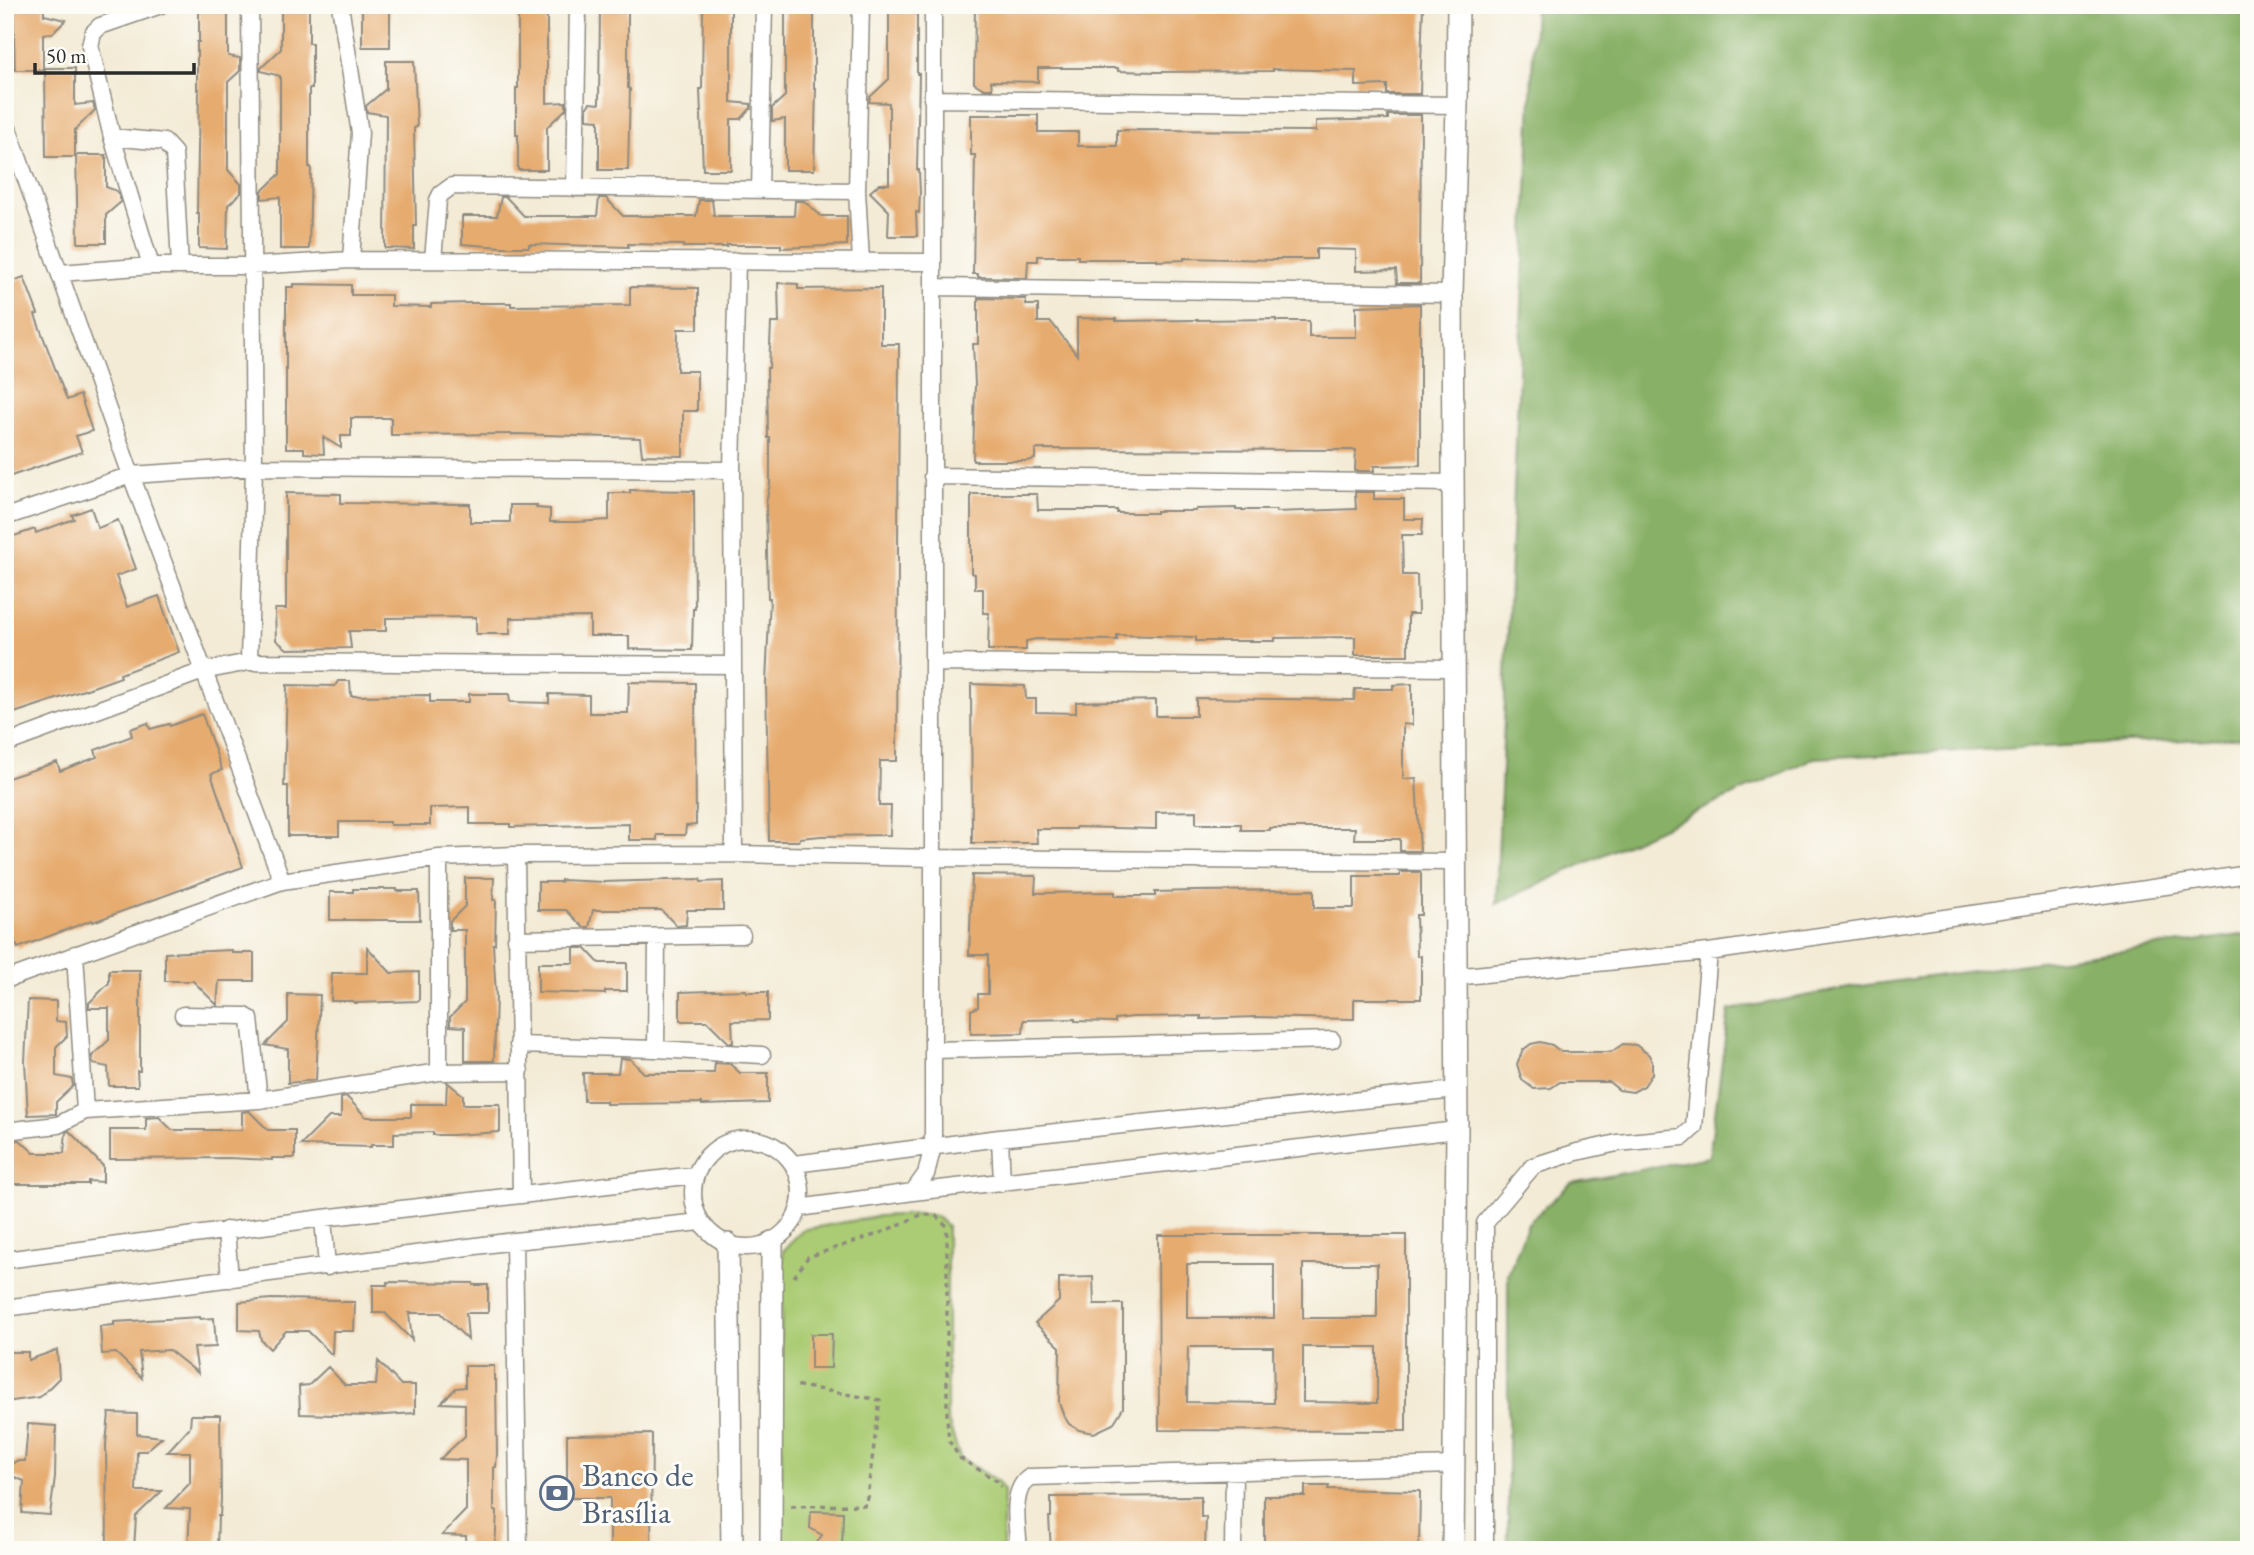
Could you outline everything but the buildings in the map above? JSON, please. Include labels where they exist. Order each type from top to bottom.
[{"type":"street","points":[[151,266],[112,137],[91,55],[93,33],[100,26],[161,5]]},
{"type":"street","points":[[249,662],[254,467],[250,5]]},
{"type":"street","points":[[340,5],[360,133],[351,260]]},
{"type":"street","points":[[575,188],[578,5]]},
{"type":"street","points":[[760,190],[764,5]]},
{"type":"street","points":[[861,5],[857,191],[861,261]]},
{"type":"street","points":[[913,1192],[930,1165],[933,1146],[933,5]]},
{"type":"street","points":[[1453,1550],[1457,1130],[1452,294],[1458,5]]},
{"type":"street","points":[[932,99],[1457,105]]},
{"type":"street","points":[[5,120],[131,475],[282,881]]},
{"type":"street","points":[[112,137],[164,142],[174,153],[180,265]]},
{"type":"street","points":[[433,260],[438,200],[446,189],[452,186],[857,191]]},
{"type":"street","points":[[60,273],[151,266],[251,266],[351,260],[933,262]]},
{"type":"street","points":[[734,854],[732,470],[737,261]]},
{"type":"street","points":[[933,286],[1452,294]]},
{"type":"street","points":[[5,517],[131,475],[254,467],[732,470]]},
{"type":"street","points":[[932,476],[1452,483]]},
{"type":"street","points":[[5,744],[203,671],[249,662],[732,664]]},
{"type":"street","points":[[933,663],[1454,668]]},
{"type":"street","points":[[5,979],[282,881],[439,858],[734,854],[1454,862]]},
{"type":"street","points":[[516,855],[521,1194]]},
{"type":"street","points":[[439,858],[439,1072]]},
{"type":"street","points":[[1454,977],[1709,952],[2249,874]]},
{"type":"street","points":[[516,939],[742,935]]},
{"type":"street","points":[[656,1049],[657,938]]},
{"type":"street","points":[[1485,1550],[1485,1223],[1533,1166],[1617,1143],[1683,1138],[1694,1127],[1709,952]]},
{"type":"street","points":[[75,954],[85,1111]]},
{"type":"street","points":[[183,1015],[245,1016],[250,1019],[259,1100]]},
{"type":"street","points":[[934,1050],[1332,1040]]},
{"type":"street","points":[[518,1045],[762,1055]]},
{"type":"street","points":[[5,1131],[58,1125],[85,1111],[259,1100],[439,1072],[520,1070]]},
{"type":"street","points":[[794,1164],[1000,1138],[1456,1090]]},
{"type":"street","points":[[799,1208],[913,1192],[1457,1130]]},
{"type":"street","points":[[1000,1138],[1002,1183]]},
{"type":"street","points":[[741,1139],[757,1139],[771,1144],[794,1164],[802,1186],[799,1208],[789,1228],[772,1241],[750,1247],[728,1244],[712,1236],[701,1222],[693,1199],[695,1175],[713,1150],[741,1139]]},
{"type":"street","points":[[5,1260],[323,1218],[695,1175]]},
{"type":"street","points":[[323,1218],[327,1267]]},
{"type":"street","points":[[5,1308],[514,1241],[701,1222]]},
{"type":"street","points":[[226,1230],[230,1279]]},
{"type":"street","points":[[514,1241],[519,1550]]},
{"type":"street","points":[[771,1550],[772,1241]]},
{"type":"street","points":[[728,1244],[732,1550]]},
{"type":"street","points":[[1019,1550],[1018,1492],[1024,1480],[1030,1477],[1454,1465]]},
{"type":"street","points":[[1233,1550],[1234,1471]]},
{"type":"path","points":[[789,1286],[808,1257],[878,1234],[923,1214],[936,1216],[947,1226],[949,1441],[960,1458],[997,1481],[1004,1491]]},
{"type":"path","points":[[784,1506],[866,1506],[880,1400],[794,1386],[794,1374]]},
{"type":"green space","points":[[1535,5],[2249,5],[2249,737],[1814,758],[1496,904]]},
{"type":"green space","points":[[2249,934],[2249,1550],[1508,1550],[1508,1275],[1528,1223],[1571,1183],[1709,1157],[1729,1010],[1860,986]]},
{"type":"green space","points":[[879,1216],[936,1216],[947,1226],[947,1418],[960,1458],[997,1481],[1004,1491],[1003,1550],[783,1550],[780,1374],[783,1251],[802,1230]]},
{"type":"place","name":"Banco de Brasília","points":[[557,1493]]}]
